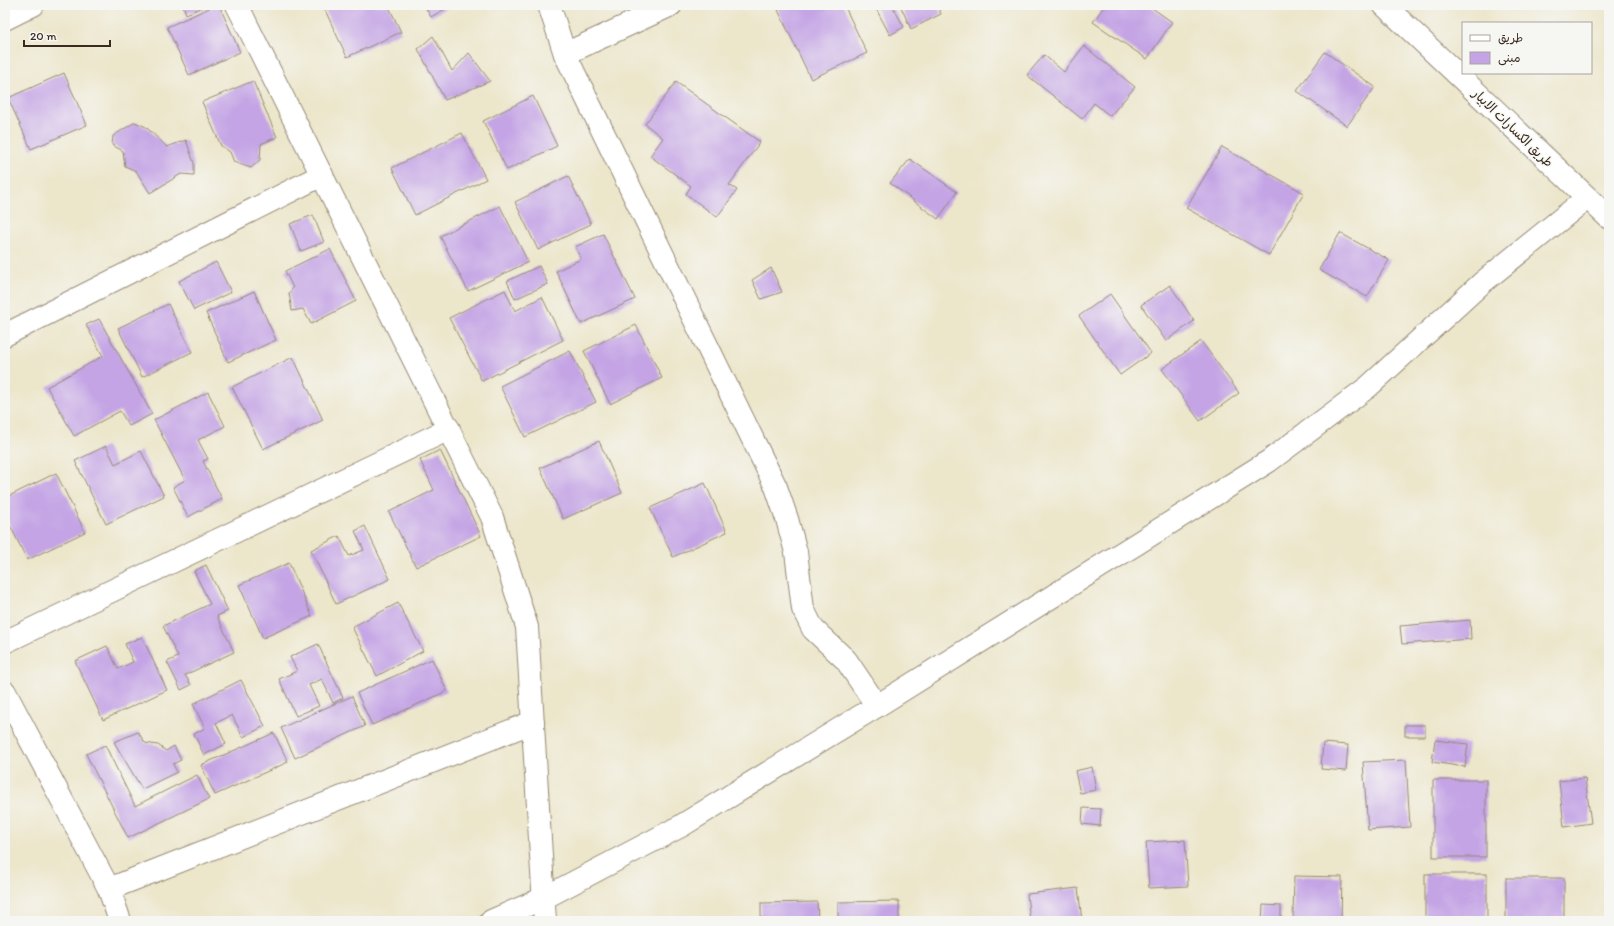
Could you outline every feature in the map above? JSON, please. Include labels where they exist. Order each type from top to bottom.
[{"type":"street","points":[[5,19],[33,5]]},
{"type":"street","points":[[237,5],[492,517],[527,627],[545,921]]},
{"type":"street","points":[[549,5],[565,54],[776,487],[796,552],[803,609],[813,629],[846,660],[877,706]]},
{"type":"street","points":[[565,54],[671,5]]},
{"type":"street","name":"طريق الكسارات الابيار","points":[[1384,5],[1609,218]]},
{"type":"street","points":[[5,335],[322,175]]},
{"type":"street","points":[[491,921],[544,898],[681,826],[877,706],[1269,461],[1368,387],[1483,282],[1587,198]]},
{"type":"street","points":[[5,642],[449,429]]},
{"type":"street","points":[[5,692],[109,889],[120,921]]},
{"type":"street","points":[[109,889],[533,722]]},
{"type":"building","points":[[183,5],[208,5],[186,14]]},
{"type":"building","points":[[219,5],[240,52],[189,75],[167,27]]},
{"type":"building","points":[[331,5],[388,5],[401,32],[347,57],[324,8]]},
{"type":"building","points":[[424,5],[452,5],[431,17]]},
{"type":"building","points":[[790,5],[844,5],[867,53],[811,79],[778,10]]},
{"type":"building","points":[[874,5],[892,5],[904,27],[890,35]]},
{"type":"building","points":[[900,5],[937,5],[941,14],[911,29]]},
{"type":"building","points":[[1105,5],[1148,5],[1172,22],[1147,59],[1093,22]]},
{"type":"building","points":[[433,36],[452,71],[469,53],[490,81],[445,100],[418,49]]},
{"type":"building","points":[[1084,46],[1135,87],[1110,116],[1094,103],[1082,119],[1027,75],[1044,55],[1064,72]]},
{"type":"building","points":[[1325,52],[1375,87],[1347,126],[1297,91]]},
{"type":"building","points":[[64,73],[87,125],[31,149],[8,98]]},
{"type":"building","points":[[253,81],[277,137],[261,144],[260,160],[251,168],[234,162],[230,152],[221,146],[202,102]]},
{"type":"building","points":[[676,82],[760,142],[729,185],[737,190],[717,217],[686,194],[691,186],[650,156],[663,138],[645,124]]},
{"type":"building","points":[[533,96],[557,146],[507,170],[483,121]]},
{"type":"building","points":[[135,122],[146,127],[167,147],[186,140],[194,163],[194,175],[181,174],[150,193],[136,171],[125,166],[123,151],[112,145],[113,136]]},
{"type":"building","points":[[462,133],[486,179],[415,215],[392,168]]},
{"type":"building","points":[[1222,147],[1304,193],[1269,255],[1186,208]]},
{"type":"building","points":[[910,159],[957,192],[938,219],[890,183]]},
{"type":"building","points":[[568,176],[591,224],[538,250],[515,202]]},
{"type":"building","points":[[500,206],[528,262],[468,291],[440,236]]},
{"type":"building","points":[[313,215],[324,242],[301,251],[290,224]]},
{"type":"building","points":[[1340,233],[1389,260],[1367,297],[1319,270]]},
{"type":"building","points":[[603,234],[635,299],[581,324],[556,271],[581,259],[575,247]]},
{"type":"building","points":[[330,249],[356,301],[311,324],[303,309],[292,311],[289,293],[293,288],[285,271]]},
{"type":"building","points":[[216,262],[231,292],[194,310],[179,281]]},
{"type":"building","points":[[539,266],[548,284],[515,299],[507,281]]},
{"type":"building","points":[[771,268],[782,292],[761,299],[752,280]]},
{"type":"building","points":[[1170,285],[1194,321],[1166,341],[1141,305]]},
{"type":"building","points":[[505,290],[515,311],[542,297],[563,340],[482,381],[449,318]]},
{"type":"building","points":[[254,291],[276,340],[228,362],[206,313]]},
{"type":"building","points":[[1110,294],[1151,353],[1120,375],[1079,316]]},
{"type":"building","points":[[168,304],[192,352],[142,377],[118,328]]},
{"type":"building","points":[[99,319],[152,414],[129,426],[120,411],[74,436],[47,387],[103,356],[86,325]]},
{"type":"building","points":[[636,325],[662,378],[610,404],[584,351]]},
{"type":"building","points":[[1201,341],[1239,393],[1200,421],[1162,369]]},
{"type":"building","points":[[570,351],[596,402],[525,437],[500,386]]},
{"type":"building","points":[[293,357],[323,420],[263,449],[232,387]]},
{"type":"building","points":[[208,392],[225,426],[198,440],[208,459],[203,461],[222,499],[188,517],[173,487],[185,480],[154,420]]},
{"type":"building","points":[[599,441],[622,493],[563,519],[540,468]]},
{"type":"building","points":[[106,446],[115,464],[141,451],[164,496],[106,524],[75,461]]},
{"type":"building","points":[[440,450],[481,536],[416,567],[389,512],[434,490],[420,460]]},
{"type":"building","points":[[56,473],[85,532],[27,560],[5,515],[5,498]]},
{"type":"building","points":[[705,483],[727,532],[673,557],[650,508]]},
{"type":"building","points":[[365,526],[390,579],[336,604],[311,550],[339,536],[349,556],[364,550],[355,531]]},
{"type":"building","points":[[289,563],[312,616],[263,638],[239,585]]},
{"type":"building","points":[[206,565],[228,611],[217,616],[234,652],[185,675],[191,685],[181,690],[167,662],[178,657],[163,626],[210,604],[194,571]]},
{"type":"building","points":[[398,603],[423,651],[377,676],[352,627]]},
{"type":"building","points":[[1470,620],[1471,639],[1402,644],[1400,626]]},
{"type":"building","points":[[142,637],[167,690],[103,720],[75,661],[107,646],[118,669],[133,662],[125,644]]},
{"type":"building","points":[[318,644],[343,698],[333,703],[322,679],[309,685],[319,706],[296,716],[279,679],[297,671],[290,657]]},
{"type":"building","points":[[432,659],[447,691],[372,725],[357,693]]},
{"type":"building","points":[[241,680],[265,726],[243,737],[232,715],[216,723],[226,744],[204,755],[194,734],[205,728],[193,704]]},
{"type":"building","points":[[352,696],[365,726],[295,758],[281,728]]},
{"type":"building","points":[[1405,725],[1425,725],[1425,736],[1405,736]]},
{"type":"building","points":[[138,732],[145,743],[158,745],[166,751],[174,746],[181,760],[173,764],[177,772],[142,789],[114,742]]},
{"type":"building","points":[[274,733],[288,762],[215,795],[201,765]]},
{"type":"building","points":[[1435,740],[1468,744],[1465,767],[1432,762]]},
{"type":"building","points":[[1323,743],[1348,745],[1346,771],[1321,769]]},
{"type":"building","points":[[105,745],[135,806],[197,775],[209,799],[128,838],[86,754]]},
{"type":"building","points":[[1406,760],[1410,827],[1368,830],[1363,762]]},
{"type":"building","points":[[1092,767],[1096,790],[1080,793],[1075,771]]},
{"type":"building","points":[[1585,778],[1591,823],[1564,827],[1559,781]]},
{"type":"building","points":[[1433,780],[1486,780],[1486,857],[1433,857]]},
{"type":"building","points":[[1083,808],[1101,809],[1100,826],[1082,824]]},
{"type":"building","points":[[1185,840],[1188,886],[1149,888],[1146,842]]},
{"type":"building","points":[[1425,874],[1487,874],[1487,921],[1425,921]]},
{"type":"building","points":[[1294,876],[1342,877],[1341,921],[1293,921]]},
{"type":"building","points":[[1506,878],[1564,878],[1564,921],[1506,921]]},
{"type":"building","points":[[1078,888],[1082,921],[1030,921],[1027,894]]},
{"type":"building","points":[[899,901],[899,921],[838,921],[838,902]]},
{"type":"building","points":[[817,902],[818,921],[761,921],[761,903]]},
{"type":"building","points":[[1263,905],[1281,906],[1281,921],[1262,921]]}]
